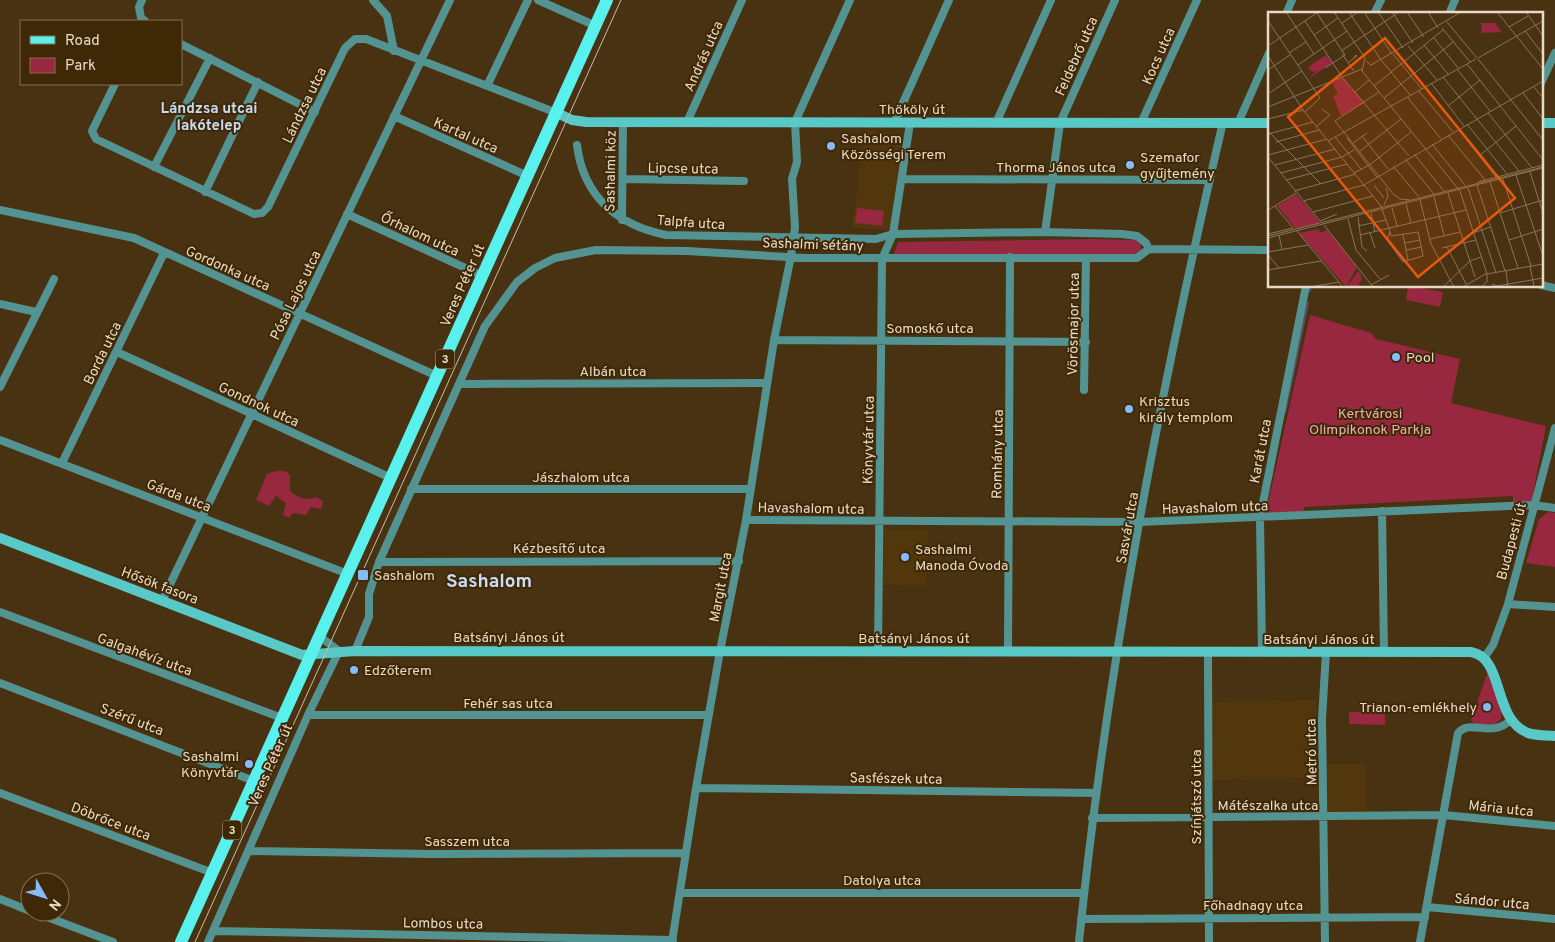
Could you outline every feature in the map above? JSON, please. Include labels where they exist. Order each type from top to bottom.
[{"type":"main road","name":"Veres Péter út","points":[[182,942],[607,0]]},
{"type":"street","points":[[142,0],[139,8],[141,18],[144,20]]},
{"type":"street","name":"Pósa Lajos utca","points":[[162,601],[450,0]]},
{"type":"street","points":[[487,86],[528,0]]},
{"type":"street","points":[[538,0],[596,26]]},
{"type":"street","name":"András utca","points":[[687,122],[742,0]]},
{"type":"street","points":[[795,122],[850,0]]},
{"type":"street","points":[[894,123],[949,0]]},
{"type":"street","points":[[996,123],[1051,0]]},
{"type":"street","name":"Feldebrő utca","points":[[1045,232],[1060,124],[1115,0]]},
{"type":"street","name":"Kocs utca","points":[[1141,123],[1196,0]]},
{"type":"street","points":[[1287,12],[1292,0]]},
{"type":"street","points":[[1375,12],[1380,0]]},
{"type":"street","points":[[1450,12],[1455,0]]},
{"type":"street","points":[[375,1],[387,16],[394,51]]},
{"type":"street","name":"Lándzsa utca","points":[[115,85],[92,132],[96,139],[246,212],[254,214],[262,212],[268,207],[345,48],[351,41],[362,38],[557,113]]},
{"type":"street","points":[[182,44],[315,112]]},
{"type":"street","points":[[1542,81],[1555,53]]},
{"type":"street","points":[[1238,122],[1268,55]]},
{"type":"street","points":[[154,167],[210,58]]},
{"type":"street","points":[[205,192],[258,82]]},
{"type":"street","name":"Thököly út","points":[[557,113],[572,120],[586,122],[1060,124],[1268,122]]},
{"type":"street","name":"Kartal utca","points":[[394,116],[528,176]]},
{"type":"street","name":"Sashalmi köz","points":[[622,220],[623,122]]},
{"type":"street","name":"Margit utca","points":[[673,941],[696,788],[720,651],[739,561],[774,340],[791,256],[794,199],[797,195],[795,122]]},
{"type":"street","name":"Sasvár utca","points":[[1079,942],[1092,818],[1140,522],[1165,385],[1223,122]]},
{"type":"street","points":[[1542,122],[1555,123]]},
{"type":"street","points":[[882,259],[893,234],[910,123]]},
{"type":"street","name":"Talpfa utca","points":[[577,145],[581,164],[588,181],[603,203],[622,220],[643,230],[688,237],[792,238]]},
{"type":"street","name":"Thorma János utca","points":[[902,179],[1210,180]]},
{"type":"street","name":"Lipcse utca","points":[[622,180],[744,181]]},
{"type":"street","name":"Gordonka utca","points":[[0,210],[124,235],[437,376]]},
{"type":"street","name":"Őrhalom utca","points":[[347,214],[483,276]]},
{"type":"street","name":"Sashalmi sétány","points":[[792,238],[876,238],[893,234],[1045,232],[1137,236],[1146,243],[1149,249]]},
{"type":"street","points":[[688,237],[688,251]]},
{"type":"street","name":"Sashalmi sétány","points":[[460,384],[494,311],[508,292],[527,273],[543,263],[563,255],[596,250],[688,251],[804,258],[1137,258],[1149,249],[1268,250]]},
{"type":"street","name":"Borda utca","points":[[62,463],[164,253]]},
{"type":"street","name":"Romhány utca","points":[[1008,652],[1010,257]]},
{"type":"street","name":"Vörösmajor utca","points":[[1084,390],[1086,258]]},
{"type":"street","name":"Könyvtár utca","points":[[878,652],[882,259]]},
{"type":"street","points":[[0,387],[54,279]]},
{"type":"street","points":[[1542,285],[1555,288]]},
{"type":"street","name":"Karát utca","points":[[1262,652],[1260,518],[1306,288]]},
{"type":"street","points":[[0,304],[36,312]]},
{"type":"street","name":"Somoskő utca","points":[[774,340],[1086,342]]},
{"type":"street","name":"Gondnok utca","points":[[116,352],[391,478]]},
{"type":"street","name":"Albán utca","points":[[460,384],[767,383]]},
{"type":"street","points":[[355,651],[369,617],[368,594],[379,562],[460,384]]},
{"type":"street","name":"Budapesti út","points":[[1485,660],[1493,645],[1508,604],[1555,428]]},
{"type":"street","name":"Gárda utca","points":[[0,440],[348,574]]},
{"type":"street","name":"Jászhalom utca","points":[[412,489],[751,489]]},
{"type":"street","name":"Havashalom utca","points":[[746,520],[1140,522],[1534,505],[1555,508]]},
{"type":"street","points":[[1382,511],[1384,652]]},
{"type":"street","name":"Hősök fasora","points":[[0,538],[299,654],[311,655]]},
{"type":"street","name":"Kézbesítő utca","points":[[379,562],[739,561]]},
{"type":"street","points":[[1508,604],[1555,607]]},
{"type":"street","name":"Galgahévíz utca","points":[[0,612],[282,718]]},
{"type":"street","points":[[319,636],[339,651]]},
{"type":"street","name":"Batsányi János út","points":[[311,655],[339,651],[1471,652],[1485,660]]},
{"type":"street","name":"Veres Péter út","points":[[208,942],[308,715],[339,651]]},
{"type":"street","name":"Színjátszó utca","points":[[1208,652],[1209,942]]},
{"type":"street","name":"Metró utca","points":[[1325,942],[1325,817],[1322,719],[1326,652]]},
{"type":"street","points":[[1485,660],[1504,707],[1512,720],[1526,732],[1555,736]]},
{"type":"street","name":"Szérű utca","points":[[0,683],[254,781]]},
{"type":"street","name":"Fehér sas utca","points":[[308,715],[709,715]]},
{"type":"street","points":[[1420,942],[1458,733],[1462,728],[1468,726],[1498,729],[1512,720]]},
{"type":"street","name":"Sasfészek utca","points":[[696,788],[1096,793]]},
{"type":"street","name":"Döbrőce utca","points":[[0,793],[213,873]]},
{"type":"street","name":"Mátészalka utca","points":[[1092,818],[1444,815]]},
{"type":"street","name":"Mária utca","points":[[1444,815],[1555,826]]},
{"type":"street","name":"Sasszem utca","points":[[248,851],[431,854],[686,853]]},
{"type":"street","name":"Datolya utca","points":[[680,893],[1084,893]]},
{"type":"street","points":[[0,899],[20,907]]},
{"type":"street","name":"Sándor utca","points":[[1426,907],[1555,919]]},
{"type":"street","name":"Főhadnagy utca","points":[[1081,919],[1425,917]]},
{"type":"street","points":[[60,922],[113,942]]},
{"type":"street","name":"Lombos utca","points":[[213,931],[417,938],[673,941]]},
{"type":"shaded area","points":[[865,130],[905,134],[891,230],[852,228]]},
{"type":"shaded area","name":"Sashalmi Manoda Óvoda","points":[[883,529],[928,530],[927,586],[882,585]]},
{"type":"shaded area","points":[[1316,700],[1315,778],[1211,780],[1210,702]]},
{"type":"shaded area","points":[[1327,764],[1366,764],[1367,816],[1327,816]]},
{"type":"green space","points":[[857,208],[884,211],[882,226],[855,223]]},
{"type":"green space","points":[[1135,240],[1141,245],[1141,252],[1136,255],[893,256],[898,242]]},
{"type":"green space","points":[[1408,288],[1443,292],[1440,307],[1406,300]]},
{"type":"green space","name":"Kertvárosi Olimpikonok Parkja","points":[[1310,315],[1371,333],[1376,339],[1460,359],[1451,403],[1546,426],[1531,505],[1513,504],[1513,496],[1304,507],[1304,513],[1265,516]]},
{"type":"green space","points":[[285,471],[290,475],[290,491],[296,495],[305,499],[316,497],[323,501],[321,509],[311,507],[306,515],[293,513],[289,518],[283,515],[286,503],[276,496],[269,506],[256,500],[267,474]]},
{"type":"green space","points":[[1548,512],[1555,513],[1555,567],[1526,563],[1539,519]]},
{"type":"green space","points":[[1488,671],[1502,711],[1501,719],[1494,725],[1475,724],[1471,720]]},
{"type":"green space","points":[[1349,712],[1385,712],[1385,725],[1349,724]]},
{"type":"waterway","points":[[1285,413],[1308,303]]},
{"type":"tram line","points":[[195,942],[621,0]]},
{"type":"place","name":"Sashalom Közösségi Terem","points":[[831,146]]},
{"type":"place","name":"Szemafor gyűjtemény","points":[[1130,165]]},
{"type":"place","name":"Pool","points":[[1396,357]]},
{"type":"place","name":"Krisztus király templom","points":[[1129,409]]},
{"type":"place","name":"Sashalmi Manoda Óvoda","points":[[905,557]]},
{"type":"place","name":"Sashalom","points":[[363,575]]},
{"type":"place","name":"Edzőterem","points":[[354,670]]},
{"type":"place","name":"Trianon-emlékhely","points":[[1487,707]]},
{"type":"place","name":"Sashalmi Könyvtár","points":[[249,764]]},
{"type":"district","name":"Lándzsa utcai lakótelep","points":[[209,116]]},
{"type":"district","name":"Sashalom","points":[[489,580]]}]
